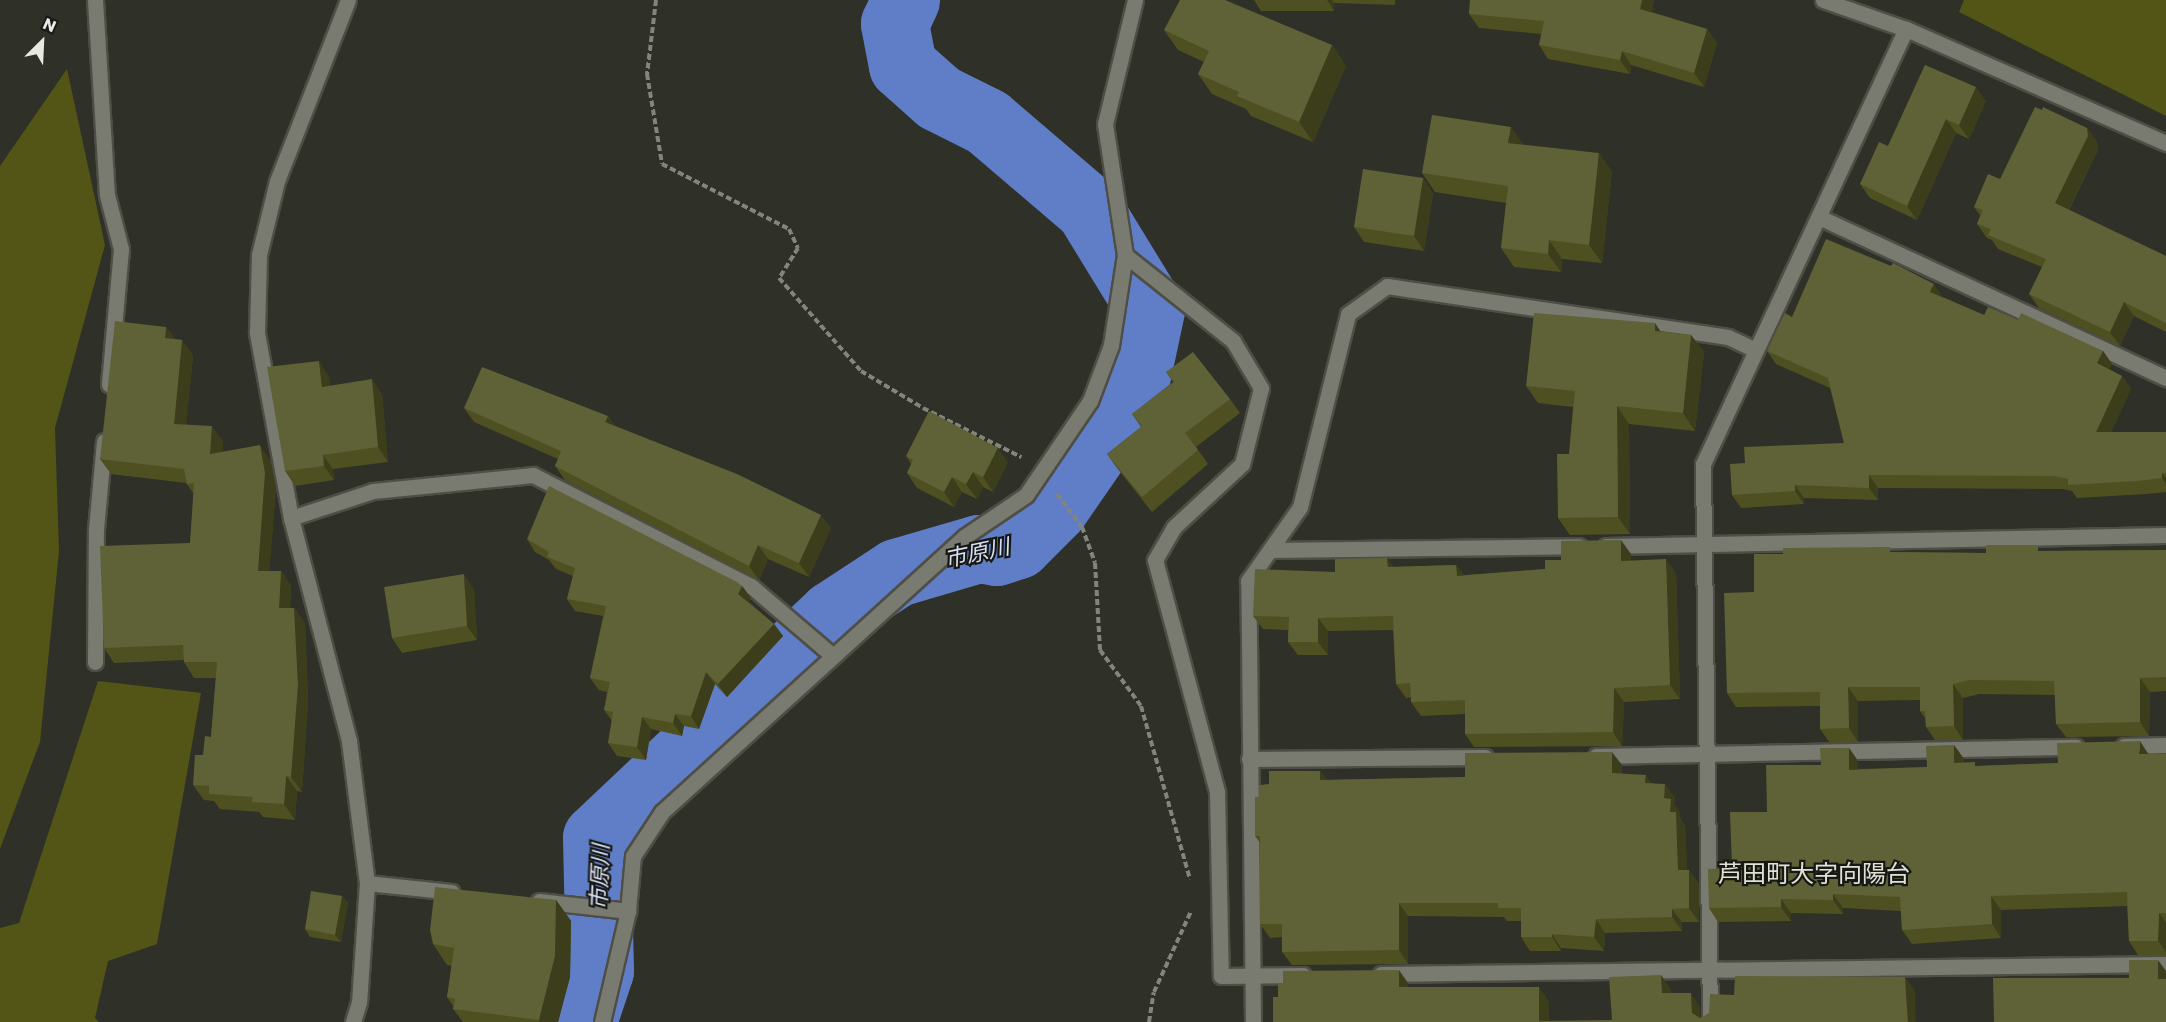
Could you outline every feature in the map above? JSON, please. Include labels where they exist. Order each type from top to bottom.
[{"type":"street","points":[[95,0],[107,195],[121,249],[107,401]]},
{"type":"street","points":[[348,0],[277,181],[259,255],[257,333],[291,518],[349,741],[367,883],[358,1002],[353,1022]]},
{"type":"street","points":[[602,1022],[628,911],[633,856],[662,812],[964,537],[1026,495],[1090,401],[1111,345],[1125,255],[1105,124],[1135,0]]},
{"type":"street","points":[[1823,0],[1906,29],[2166,143]]},
{"type":"street","points":[[1710,1022],[1703,464],[1906,29]]},
{"type":"street","points":[[1819,216],[2166,378]]},
{"type":"street","points":[[1125,255],[1233,341],[1261,388],[1242,464],[1174,527],[1155,560],[1217,792],[1221,976],[1321,975]]},
{"type":"street","points":[[1253,1022],[1248,581],[1300,507],[1348,314],[1387,286],[1728,337],[1756,350]]},
{"type":"street","points":[[95,662],[96,530],[105,424]]},
{"type":"street","points":[[291,518],[373,491],[533,475],[751,586],[834,656]]},
{"type":"street","points":[[1270,550],[2166,535]]},
{"type":"street","points":[[1578,756],[2166,745]]},
{"type":"street","points":[[1249,759],[1507,757]]},
{"type":"street","points":[[367,883],[474,894]]},
{"type":"street","points":[[522,900],[628,911]]},
{"type":"street","points":[[1368,974],[2166,964]]},
{"type":"path","points":[[656,0],[647,74],[662,164],[789,229],[798,248],[779,278],[861,371],[923,408],[1045,469],[1054,490],[1082,527],[1095,563],[1100,650],[1141,706],[1193,889]]},
{"type":"path","points":[[1149,1022],[1154,992],[1196,901]]},
{"type":"shaded area","points":[[1964,0],[2166,0],[2166,116],[1959,12]]},
{"type":"shaded area","points":[[67,69],[105,245],[55,428],[59,551],[40,742],[0,849],[0,166]]},
{"type":"shaded area","points":[[98,681],[201,693],[157,944],[108,961],[95,1018],[99,1022],[0,1022],[0,928],[19,923]]},
{"type":"building","points":[[1180,0],[1225,0],[1332,45],[1299,122],[1237,96],[1239,92],[1198,74],[1209,51],[1164,30]]},
{"type":"building","points":[[1470,0],[1642,0],[1640,9],[1707,29],[1694,73],[1622,51],[1620,60],[1539,45],[1544,21],[1469,14]]},
{"type":"building","points":[[1925,65],[1976,87],[1959,125],[1946,119],[1907,206],[1860,184],[1879,142],[1888,146]]},
{"type":"building","points":[[2035,107],[2042,110],[2043,107],[2087,128],[2088,136],[2055,203],[2166,256],[2166,323],[2124,302],[2110,332],[2029,294],[2046,259],[1988,235],[1991,229],[1977,224],[1983,210],[1974,207],[1988,174],[2000,179]]},
{"type":"building","points":[[1432,115],[1511,127],[1508,143],[1599,153],[1589,245],[1549,240],[1548,254],[1501,248],[1508,186],[1422,173]]},
{"type":"building","points":[[1363,169],[1423,178],[1414,236],[1354,227]]},
{"type":"building","points":[[1826,239],[1891,266],[1893,263],[1934,284],[1930,292],[1984,315],[1988,307],[2018,320],[2021,313],[2103,351],[2097,363],[2122,376],[2096,432],[2166,432],[2166,473],[2162,473],[2162,478],[2068,485],[2068,479],[2054,476],[1869,475],[1869,488],[1795,485],[1795,491],[1732,495],[1730,464],[1745,463],[1744,447],[1844,443],[1828,378],[1767,351],[1785,313],[1792,317]]},
{"type":"building","points":[[1534,313],[1655,323],[1655,331],[1691,335],[1683,413],[1617,406],[1618,517],[1558,518],[1557,454],[1569,454],[1575,391],[1526,386]]},
{"type":"building","points":[[115,321],[166,327],[165,338],[182,340],[174,424],[212,426],[210,454],[260,445],[265,473],[258,571],[281,571],[279,608],[294,608],[298,685],[291,777],[286,776],[284,804],[252,802],[253,797],[209,794],[209,786],[193,785],[195,755],[203,755],[205,736],[211,737],[217,662],[184,662],[183,645],[104,648],[100,546],[190,543],[194,483],[187,484],[184,469],[100,459]]},
{"type":"building","points":[[1193,352],[1230,399],[1185,433],[1198,450],[1142,497],[1107,454],[1142,426],[1132,414],[1174,382],[1166,372]]},
{"type":"building","points":[[319,361],[322,387],[372,379],[378,447],[323,455],[324,466],[285,471],[267,367]]},
{"type":"building","points":[[482,367],[608,416],[605,422],[737,474],[821,515],[799,563],[758,545],[749,566],[555,466],[561,451],[464,408]]},
{"type":"building","points":[[929,411],[998,448],[983,477],[973,472],[966,484],[952,477],[944,492],[907,473],[913,460],[906,456]]},
{"type":"building","points":[[549,486],[737,582],[742,586],[738,594],[774,624],[718,684],[706,672],[691,716],[675,714],[673,723],[642,717],[637,747],[608,743],[613,712],[604,710],[610,682],[590,678],[606,606],[567,599],[575,568],[547,557],[549,552],[527,539]]},
{"type":"building","points":[[1621,540],[1621,561],[1666,559],[1670,685],[1614,688],[1613,732],[1465,734],[1465,700],[1411,702],[1410,683],[1396,684],[1393,616],[1318,618],[1318,642],[1288,642],[1289,617],[1253,616],[1255,569],[1335,572],[1335,559],[1387,558],[1388,567],[1456,565],[1457,576],[1545,569],[1545,560],[1561,560],[1561,541]]},
{"type":"building","points":[[1986,545],[2038,545],[2038,551],[2166,550],[2166,677],[2140,678],[2140,722],[2056,724],[2054,681],[1969,680],[1953,684],[1954,726],[1926,727],[1925,711],[1920,711],[1920,687],[1848,687],[1849,728],[1820,729],[1820,692],[1727,693],[1724,593],[1754,592],[1754,554],[1783,554],[1783,548],[1890,547],[1890,552],[1986,553]]},
{"type":"building","points":[[464,574],[467,626],[392,638],[384,587]]},
{"type":"building","points":[[2140,741],[2139,754],[2166,754],[2166,913],[2159,913],[2158,941],[2129,941],[2127,892],[1991,896],[1992,924],[1902,930],[1900,897],[1833,894],[1833,900],[1781,899],[1781,907],[1709,908],[1708,869],[1732,868],[1730,812],[1767,812],[1766,765],[1821,765],[1820,748],[1849,748],[1849,770],[1927,767],[1926,746],[1954,745],[1954,763],[1975,762],[1975,766],[2058,763],[2057,743]]},
{"type":"building","points":[[1612,752],[1612,773],[1646,775],[1645,783],[1665,784],[1664,798],[1671,799],[1670,812],[1676,812],[1678,870],[1689,870],[1689,908],[1672,909],[1672,917],[1596,919],[1594,937],[1552,934],[1552,937],[1521,937],[1521,908],[1498,908],[1498,903],[1399,903],[1399,950],[1282,952],[1282,924],[1260,924],[1260,836],[1255,836],[1255,797],[1259,797],[1259,785],[1269,784],[1269,771],[1320,771],[1320,780],[1465,777],[1465,753]]},
{"type":"building","points":[[435,887],[556,900],[555,956],[539,1020],[453,1009],[455,999],[447,997],[454,948],[433,944],[430,930]]},
{"type":"building","points":[[311,891],[342,896],[335,935],[305,929]]},
{"type":"building","points":[[2129,960],[2158,960],[2158,979],[2166,979],[2166,1022],[1994,1022],[1993,978],[2129,978]]},
{"type":"building","points":[[1399,970],[1399,987],[1539,987],[1539,1021],[1612,1020],[1609,977],[1661,975],[1662,993],[1691,993],[1692,1013],[1700,1018],[1709,1013],[1710,994],[1734,995],[1735,976],[1905,977],[1908,1022],[1273,1022],[1273,997],[1278,997],[1278,983],[1283,983],[1283,971]]},
{"type":"waterway","name":"市原川","points":[[583,1022],[600,971],[597,838],[833,615],[897,573],[979,549],[997,552],[1018,545],[1055,508],[1133,395],[1151,310],[1089,209],[987,122],[939,98],[903,66],[895,24],[906,0]]},
{"type":"district","name":"芦田町大字向陽台","points":[[1814,874]]}]
